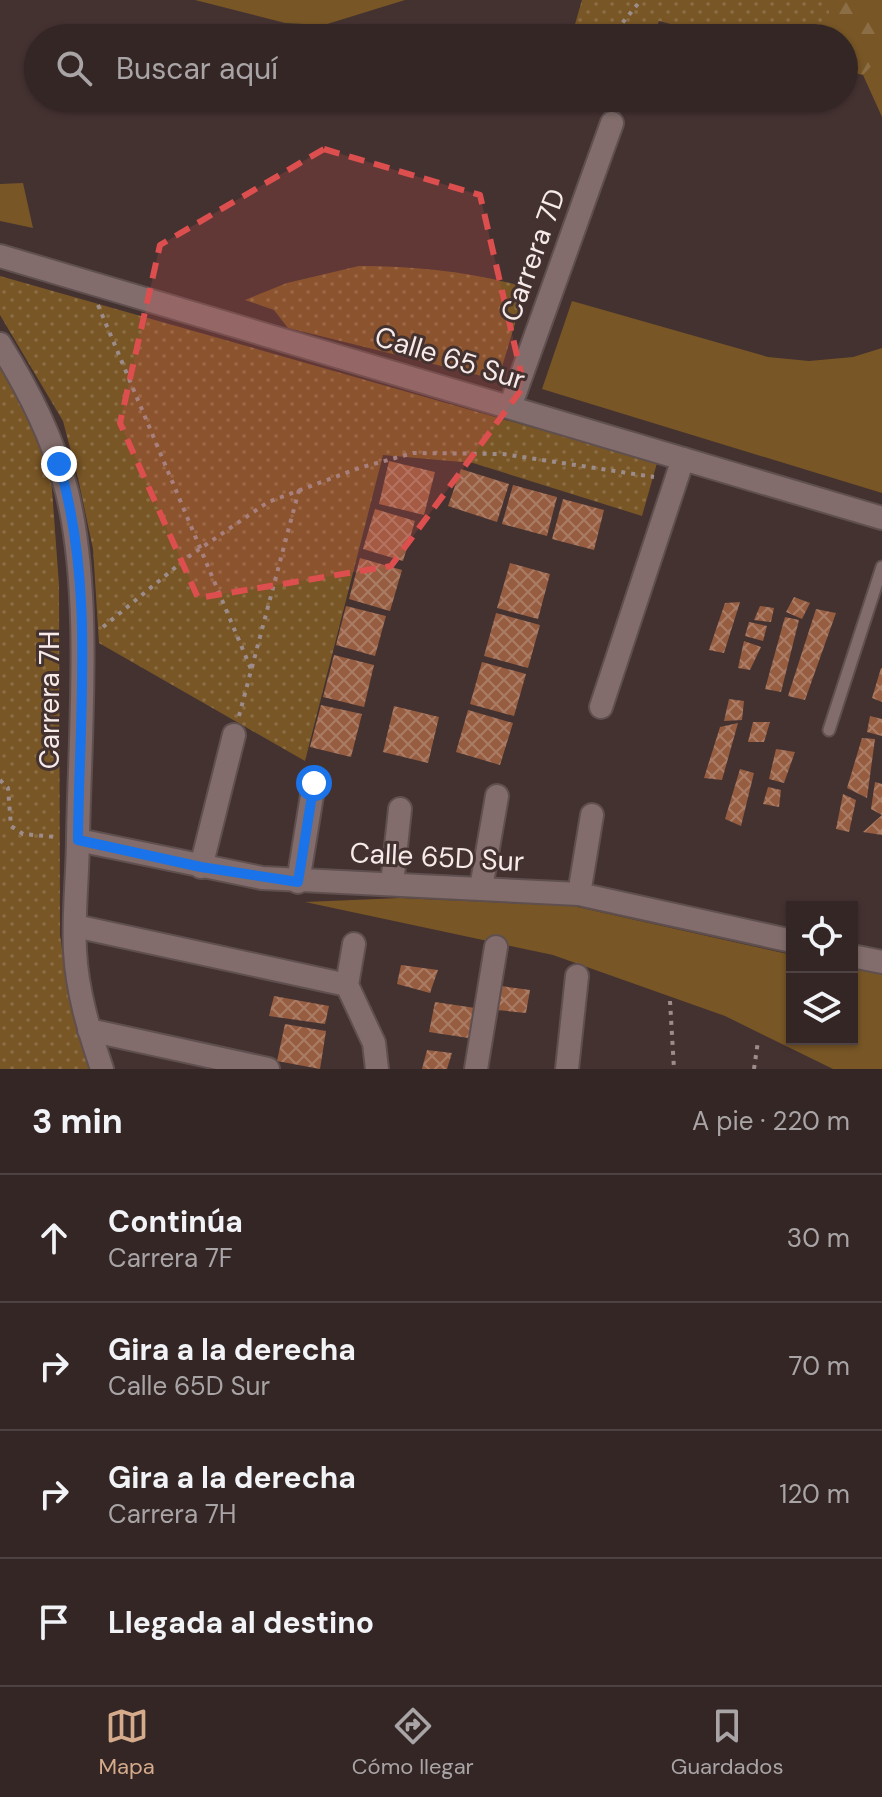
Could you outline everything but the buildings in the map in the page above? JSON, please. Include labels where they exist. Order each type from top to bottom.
[{"type":"street","name":"Carrera 7D","points":[[510,407],[612,123]]},
{"type":"street","name":"Calle 65 Sur","points":[[0,256],[510,407],[680,469],[882,518]]},
{"type":"street","name":"Carrera 7H","points":[[0,344],[33,398],[67,492],[77,549],[80,645],[75,953],[89,1030],[102,1069]]},
{"type":"street","points":[[601,707],[680,469]]},
{"type":"street","points":[[201,867],[234,735]]},
{"type":"street","points":[[298,882],[314,783]]},
{"type":"street","points":[[481,888],[497,796]]},
{"type":"street","points":[[392,884],[400,809]]},
{"type":"street","points":[[579,894],[592,815]]},
{"type":"street","name":"Calle 65D Sur","points":[[78,840],[201,867],[298,882],[579,894],[786,940]]},
{"type":"street","points":[[75,926],[347,985]]},
{"type":"street","points":[[354,944],[347,985],[374,1043],[377,1069]]},
{"type":"street","points":[[476,1069],[496,947]]},
{"type":"street","points":[[858,957],[882,962]]},
{"type":"street","points":[[567,1069],[577,976]]},
{"type":"street","points":[[89,1030],[268,1069]]},
{"type":"lane","points":[[829,730],[882,567]]},
{"type":"path","points":[[621,24],[641,0]]},
{"type":"path","points":[[87,281],[251,669]]},
{"type":"path","points":[[80,645],[200,549],[268,502],[413,453],[503,454],[680,469]]},
{"type":"path","points":[[234,735],[299,490]]},
{"type":"path","points":[[0,780],[8,788],[10,820],[15,830],[78,840]]},
{"type":"path","points":[[670,1001],[674,1069]]},
{"type":"path","points":[[754,1069],[758,1041]]},
{"type":"highlighted area","points":[[324,149],[480,195],[524,386],[391,566],[198,598],[120,423],[160,245]]},
{"type":"green space","points":[[195,0],[405,0],[327,24],[285,23]]},
{"type":"green space","points":[[582,0],[830,0],[828,24],[671,24],[659,21],[658,24],[575,24]]},
{"type":"green space","points":[[788,0],[882,0],[882,63],[876,61],[863,75],[858,74],[858,24],[767,24]]},
{"type":"green space","points":[[882,0],[882,117],[863,75],[858,74],[858,24],[847,24]]},
{"type":"green space","points":[[23,183],[33,228],[0,221],[0,184]]},
{"type":"green space","points":[[359,266],[444,271],[526,287],[498,380],[288,328],[274,310],[245,300],[287,283]]},
{"type":"green space","points":[[0,276],[657,463],[642,516],[473,463],[383,455],[305,761],[99,643],[93,549],[63,421],[0,315]]},
{"type":"green space","points":[[572,301],[768,357],[809,361],[853,357],[882,348],[882,493],[542,389]]},
{"type":"green space","points":[[0,358],[35,424],[51,476],[59,585],[60,935],[68,991],[91,1069],[0,1069]]},
{"type":"green space","points":[[400,898],[573,906],[786,954],[786,1045],[858,1045],[858,968],[882,974],[882,1069],[833,1069],[725,1016],[553,955],[305,902]]},
{"type":"route","points":[[59,464],[73,520],[79,577],[78,840],[201,867],[298,882],[314,783]]}]
